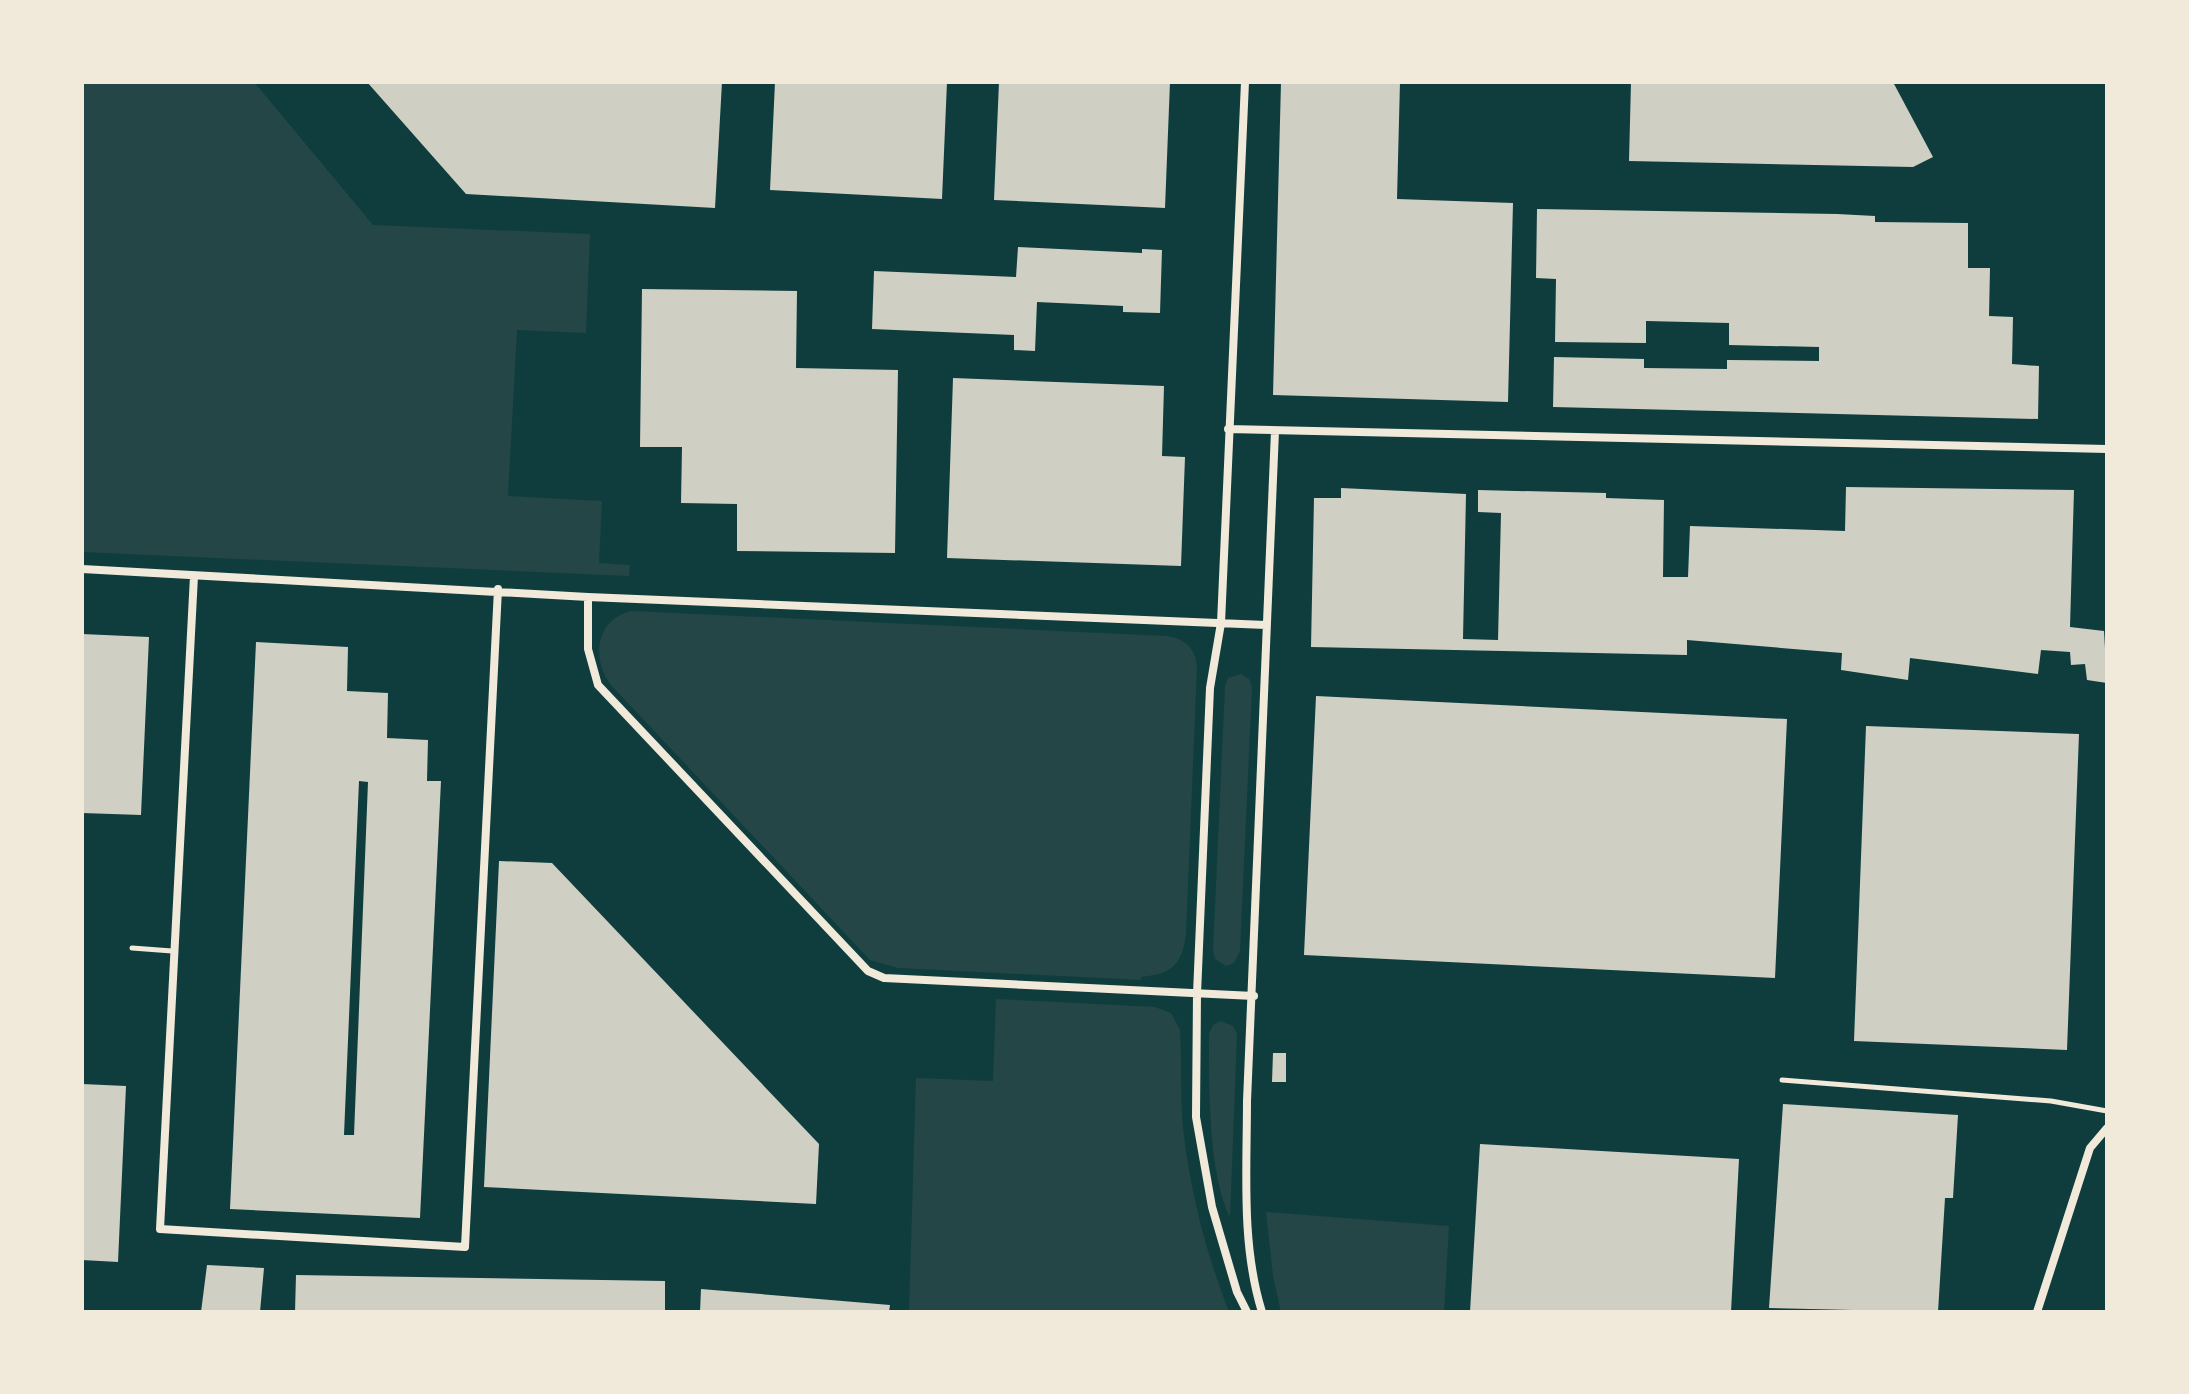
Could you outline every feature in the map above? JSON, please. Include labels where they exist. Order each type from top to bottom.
[{"type":"street","points":[[1245,82],[1221,623],[1210,688],[1197,994],[1196,1117],[1202,1164],[1237,1292],[1247,1312]]},
{"type":"street","points":[[1228,429],[2107,449]]},
{"type":"street","points":[[1262,1312],[1255,1292],[1247,1208],[1247,1101],[1254,996],[1275,431]]},
{"type":"street","points":[[82,569],[498,589],[588,597],[1266,625]]},
{"type":"street","points":[[194,576],[172,951],[160,1229],[465,1247],[498,589]]},
{"type":"street","points":[[588,597],[588,649],[598,685],[868,971],[884,978],[1254,996]]},
{"type":"street","points":[[2037,1312],[2090,1148],[2107,1128]]},
{"type":"lane","points":[[132,948],[172,951]]},
{"type":"lane","points":[[1782,1080],[2051,1101],[2107,1111]]},
{"type":"shaded area","points":[[82,82],[254,82],[373,225],[590,234],[586,333],[517,330],[508,496],[602,501],[599,563],[630,565],[629,576],[82,552]]},
{"type":"shaded area","points":[[632,611],[1166,636],[1183,642],[1194,654],[1197,667],[1186,934],[1178,960],[1168,970],[1141,977],[1141,980],[898,968],[870,960],[610,684],[600,662],[600,640],[611,622]]},
{"type":"shaded area","points":[[1241,674],[1249,679],[1252,687],[1240,951],[1234,963],[1226,966],[1215,959],[1213,951],[1225,686],[1228,678]]},
{"type":"shaded area","points":[[996,999],[1155,1007],[1171,1013],[1180,1030],[1182,1116],[1190,1175],[1206,1244],[1229,1312],[909,1312],[916,1078],[993,1081]]},
{"type":"shaded area","points":[[1221,1021],[1233,1026],[1237,1034],[1230,1217],[1217,1177],[1210,1102],[1209,1034],[1213,1025]]},
{"type":"shaded area","points":[[1266,1212],[1449,1226],[1444,1312],[1281,1312],[1273,1276]]},
{"type":"building","points":[[367,82],[722,82],[715,208],[466,194]]},
{"type":"building","points":[[775,82],[947,82],[942,199],[770,190]]},
{"type":"building","points":[[999,82],[1170,82],[1165,208],[994,200]]},
{"type":"building","points":[[1281,82],[1400,82],[1397,199],[1513,203],[1508,402],[1273,395]]},
{"type":"building","points":[[1631,82],[1893,82],[1933,157],[1913,167],[1629,161]]},
{"type":"building","points":[[1537,209],[1837,214],[1875,216],[1875,222],[1968,223],[1968,268],[1990,268],[1989,316],[2013,317],[2012,364],[2039,366],[2038,419],[1553,407],[1554,357],[1644,359],[1644,368],[1727,369],[1727,360],[1819,361],[1819,347],[1729,345],[1729,323],[1646,321],[1646,343],[1555,342],[1556,279],[1536,278]]},
{"type":"building","points":[[1018,247],[1142,253],[1142,249],[1162,250],[1160,313],[1123,312],[1123,306],[1037,302],[1035,351],[1014,350],[1014,335],[872,329],[874,271],[1016,277]]},
{"type":"building","points":[[642,289],[797,291],[796,368],[898,370],[895,553],[737,551],[737,504],[681,503],[682,447],[640,447]]},
{"type":"building","points":[[953,378],[1164,386],[1162,456],[1185,457],[1181,566],[947,558]]},
{"type":"building","points":[[1846,487],[2074,490],[2070,627],[2104,631],[2107,683],[2087,680],[2085,664],[2071,665],[2070,652],[2041,650],[2038,674],[1910,658],[1908,680],[1841,670],[1842,653],[1687,640],[1687,655],[1311,647],[1314,498],[1341,498],[1341,488],[1466,494],[1463,639],[1498,640],[1501,513],[1478,512],[1478,490],[1606,493],[1606,498],[1664,500],[1663,577],[1688,577],[1690,526],[1845,531]]},
{"type":"building","points":[[82,634],[149,637],[141,815],[82,813]]},
{"type":"building","points":[[256,642],[348,647],[347,691],[388,693],[387,738],[428,740],[427,781],[441,781],[420,1218],[230,1209]],"holes":[[[359,781],[368,782],[354,1135],[344,1135]]]},
{"type":"building","points":[[1316,696],[1787,719],[1775,978],[1304,955]]},
{"type":"building","points":[[1866,726],[2079,734],[2067,1050],[1854,1041]]},
{"type":"building","points":[[499,861],[552,863],[819,1144],[816,1204],[484,1187]]},
{"type":"building","points":[[1273,1053],[1286,1053],[1286,1082],[1272,1082]]},
{"type":"building","points":[[82,1084],[126,1086],[118,1262],[82,1260]]},
{"type":"building","points":[[1783,1104],[1958,1115],[1953,1198],[1945,1198],[1938,1312],[1769,1308]]},
{"type":"building","points":[[1480,1144],[1739,1159],[1731,1312],[1470,1312]]},
{"type":"building","points":[[207,1265],[264,1268],[260,1312],[201,1312]]},
{"type":"building","points":[[296,1275],[665,1281],[665,1312],[295,1312]]},
{"type":"building","points":[[701,1289],[890,1305],[889,1312],[700,1312]]}]
